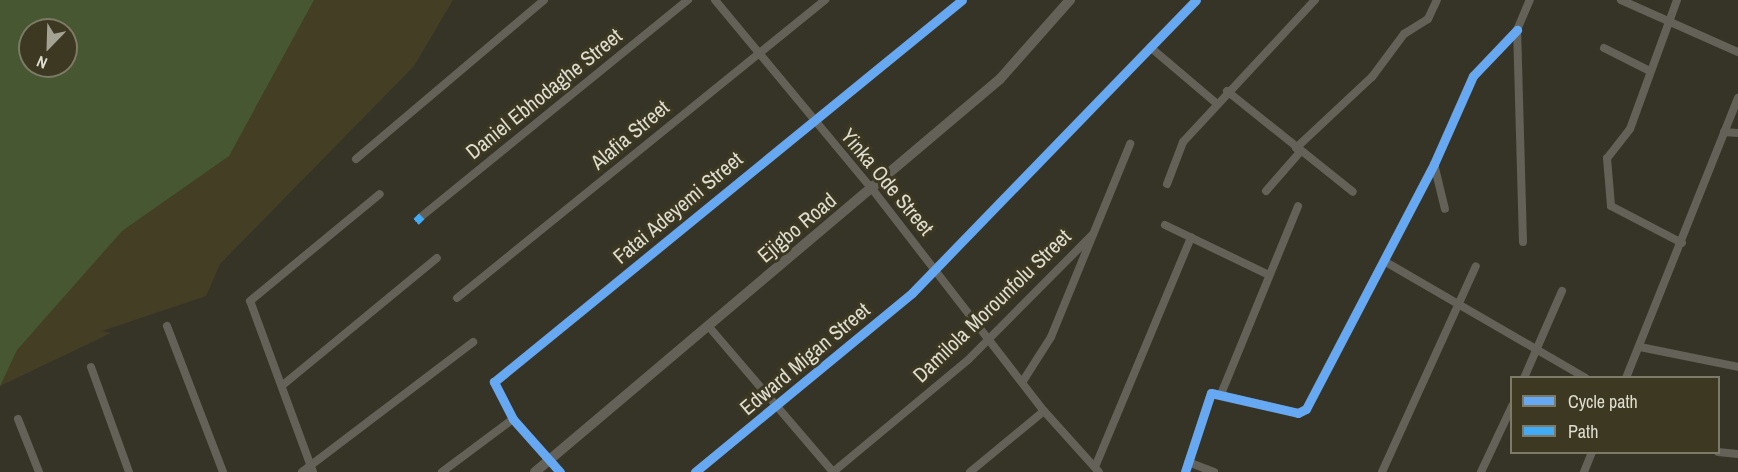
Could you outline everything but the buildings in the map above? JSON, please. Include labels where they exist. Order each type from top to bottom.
[{"type":"street","points":[[356,159],[544,0]]},
{"type":"street","name":"Daniel Ebhodaghe Street","points":[[422,216],[688,0]]},
{"type":"street","name":"Yinka Ode Street","points":[[714,0],[812,120],[873,190],[990,337],[1044,411],[1097,469]]},
{"type":"street","name":"Alafia Street","points":[[457,298],[825,0]]},
{"type":"street","name":"Fatai Adeyemi Street","points":[[560,472],[548,463],[513,419],[494,382],[812,120],[962,0]]},
{"type":"street","name":"Edward Migan Street","points":[[694,472],[777,406],[936,270],[1196,0]]},
{"type":"street","points":[[1167,184],[1182,144],[1227,91],[1315,0]]},
{"type":"street","points":[[1266,191],[1298,150],[1372,77],[1404,34],[1428,19],[1437,0]]},
{"type":"street","points":[[1185,472],[1209,396],[1221,394],[1303,413],[1434,164],[1473,75],[1517,30],[1530,0]]},
{"type":"street","points":[[1621,0],[1738,52]]},
{"type":"street","points":[[1677,0],[1630,129],[1607,158],[1611,206],[1682,243]]},
{"type":"street","name":"Ejigbo Road","points":[[535,472],[710,328],[1000,79],[1066,2]]},
{"type":"street","points":[[1517,30],[1523,242]]},
{"type":"street","points":[[1150,47],[1216,103]]},
{"type":"street","points":[[1604,48],[1650,72]]},
{"type":"street","points":[[1227,91],[1353,192]]},
{"type":"street","points":[[1627,376],[1682,243],[1738,98]]},
{"type":"street","points":[[1724,132],[1738,133]]},
{"type":"street","points":[[1023,381],[1050,337],[1130,144]]},
{"type":"street","points":[[1434,164],[1445,209]]},
{"type":"street","points":[[313,470],[284,384],[250,301],[380,194]]},
{"type":"street","points":[[1221,394],[1298,206]]},
{"type":"street","points":[[1165,225],[1269,275]]},
{"type":"street","name":"Damilola Morounfolu Street","points":[[833,472],[990,337],[1093,234]]},
{"type":"street","points":[[1097,469],[1191,237]]},
{"type":"street","points":[[284,384],[437,258]]},
{"type":"street","points":[[1384,261],[1535,351],[1582,376]]},
{"type":"street","points":[[1382,472],[1476,266]]},
{"type":"street","points":[[1525,376],[1562,291]]},
{"type":"street","points":[[167,326],[223,472]]},
{"type":"street","points":[[710,328],[833,472]]},
{"type":"street","points":[[302,472],[313,470],[473,342]]},
{"type":"street","points":[[1640,347],[1738,367]]},
{"type":"street","points":[[91,367],[129,472]]},
{"type":"street","points":[[1482,472],[1510,410]]},
{"type":"street","points":[[970,472],[1044,411]]},
{"type":"street","points":[[18,419],[39,472]]},
{"type":"street","points":[[442,472],[513,419]]},
{"type":"street","points":[[1720,452],[1738,454]]},
{"type":"street","points":[[1584,472],[1592,454]]},
{"type":"street","points":[[1188,462],[1214,472]]},
{"type":"shaded area","points":[[0,0],[453,0],[414,66],[220,264],[206,296],[102,331],[111,333],[0,386]]},
{"type":"green space","points":[[0,0],[314,0],[229,156],[122,231],[17,350],[0,386]]},
{"type":"marked path","points":[[416,222],[422,216]]},
{"type":"cycle path","points":[[560,472],[513,419],[494,382],[962,0]]},
{"type":"cycle path","points":[[695,472],[912,293],[1196,0]]},
{"type":"cycle path","points":[[1185,472],[1211,393],[1298,413],[1306,409],[1434,164],[1473,76],[1517,30]]}]
